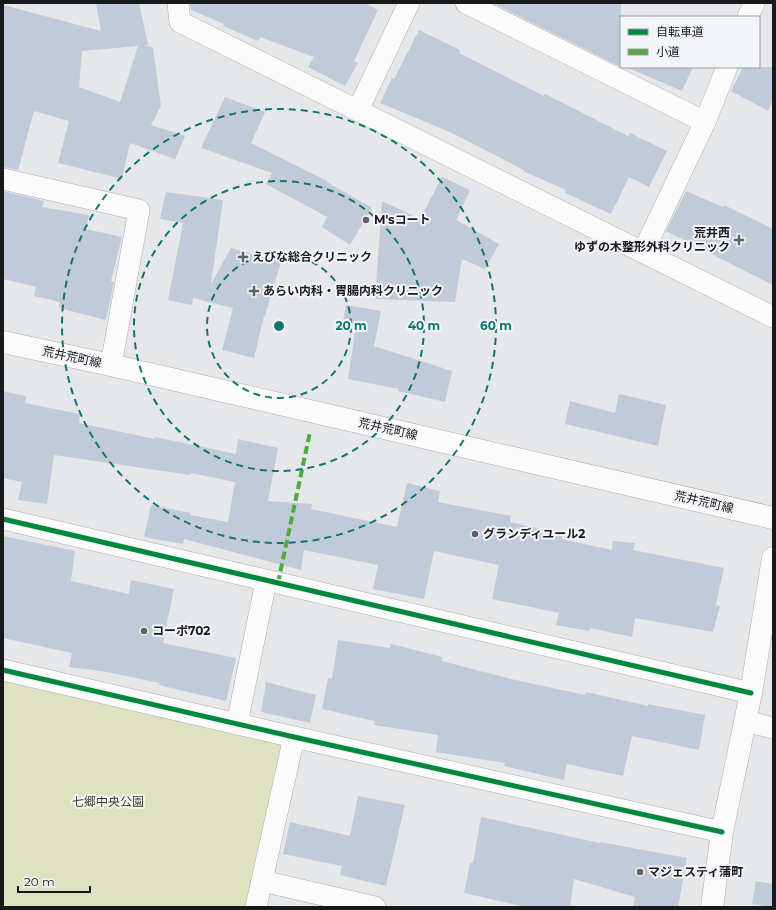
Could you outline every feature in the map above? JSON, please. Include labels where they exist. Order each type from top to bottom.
[{"type":"main road","name":"荒井荒町線","points":[[3,342],[111,365],[773,518]]},
{"type":"main road","points":[[712,907],[722,832],[751,693],[773,558]]},
{"type":"street","points":[[178,3],[180,22],[773,317]]},
{"type":"street","points":[[358,110],[409,3]]},
{"type":"street","points":[[466,3],[704,122]]},
{"type":"street","points":[[748,16],[754,3]]},
{"type":"street","points":[[643,252],[704,122],[727,68]]},
{"type":"street","points":[[3,180],[139,210],[111,365]]},
{"type":"street","points":[[3,519],[751,693]]},
{"type":"street","points":[[237,724],[266,581]]},
{"type":"street","points":[[3,670],[294,738],[722,832]]},
{"type":"street","points":[[745,721],[773,728]]},
{"type":"street","points":[[256,907],[294,738]]},
{"type":"street","points":[[262,882],[375,907]]},
{"type":"green space","name":"七郷中央公園","points":[[3,670],[294,737],[253,907],[3,907]]},
{"type":"building","points":[[96,3],[139,3],[148,45],[144,45],[153,48],[161,106],[151,125],[185,136],[175,159],[130,143],[122,179],[58,163],[69,121],[34,111],[18,170],[3,167],[3,5],[101,31]],"holes":[[[138,46],[120,102],[79,87],[82,51]]]},
{"type":"building","points":[[190,3],[365,3],[378,10],[354,61],[358,63],[345,86],[308,67],[314,57],[260,37],[258,41],[223,26],[224,24],[191,10]]},
{"type":"building","points":[[493,3],[621,3],[620,66]]},
{"type":"building","points":[[419,30],[460,50],[459,53],[544,96],[545,94],[628,136],[630,133],[667,151],[649,187],[629,177],[611,214],[565,193],[566,190],[523,171],[524,170],[452,133],[380,103]]},
{"type":"building","points":[[773,67],[773,99],[768,111],[731,91],[742,68]]},
{"type":"building","points":[[628,68],[693,68],[682,91]]},
{"type":"building","points":[[225,97],[265,112],[251,143],[327,181],[372,208],[350,245],[322,227],[327,217],[266,184],[272,173],[201,148]]},
{"type":"building","points":[[442,177],[470,190],[456,220],[499,244],[485,269],[462,259],[455,302],[375,299],[382,201],[420,219]]},
{"type":"building","points":[[3,191],[44,201],[42,207],[89,215],[86,229],[122,237],[111,281],[114,282],[106,320],[59,308],[60,302],[34,296],[36,287],[3,279]]},
{"type":"building","points":[[686,191],[723,207],[724,205],[773,229],[773,285],[666,231]]},
{"type":"building","points":[[166,192],[223,200],[211,284],[231,248],[281,262],[264,316],[254,358],[222,350],[233,308],[193,298],[192,305],[168,300],[183,223],[160,219]]},
{"type":"building","points":[[346,305],[381,311],[374,346],[452,371],[445,402],[398,391],[398,389],[348,379],[356,326],[343,322]]},
{"type":"building","points":[[3,391],[26,396],[25,403],[80,414],[79,423],[155,439],[155,437],[236,454],[238,439],[278,448],[268,501],[312,504],[311,509],[397,527],[407,483],[440,491],[438,502],[511,516],[510,522],[563,534],[562,539],[612,550],[613,541],[635,543],[633,550],[724,568],[716,605],[720,606],[713,632],[635,618],[632,637],[590,628],[589,631],[556,625],[559,613],[492,599],[499,565],[434,551],[424,599],[373,589],[378,565],[304,550],[301,570],[184,539],[183,544],[144,537],[151,505],[191,513],[190,515],[228,522],[235,482],[191,473],[190,475],[54,455],[47,504],[18,500],[22,482],[3,478]]},
{"type":"building","points":[[619,394],[666,405],[658,446],[565,424],[570,401],[615,413]]},
{"type":"building","points":[[3,536],[75,551],[71,581],[129,594],[131,580],[174,589],[163,643],[236,658],[226,701],[159,685],[160,683],[102,671],[69,667],[72,653],[3,638]]},
{"type":"building","points":[[338,640],[390,648],[391,644],[442,657],[442,661],[511,679],[585,695],[586,692],[648,706],[648,704],[705,715],[699,750],[632,736],[623,776],[567,764],[564,780],[504,766],[505,763],[436,752],[438,735],[374,725],[375,721],[322,709],[328,678],[332,679]]},
{"type":"building","points":[[266,682],[316,695],[310,723],[261,712]]},
{"type":"building","points":[[358,796],[405,805],[386,886],[340,875],[342,866],[283,854],[290,822],[350,836]]},
{"type":"building","points":[[481,817],[600,843],[687,858],[678,907],[633,907],[635,897],[574,879],[570,907],[525,907],[464,893],[470,863],[473,863]]},
{"type":"building","points":[[756,881],[773,884],[773,907],[752,904]]},
{"type":"marked path","points":[[278,583],[310,432]]},
{"type":"cycle path","points":[[3,519],[751,693]]},
{"type":"cycle path","points":[[3,670],[294,737],[722,832]]},
{"type":"place","name":"M'sコート","points":[[366,220]]},
{"type":"place","name":"荒井西 ゆずの木整形外科クリニック","points":[[739,240]]},
{"type":"place","name":"えびな総合クリニック","points":[[243,257]]},
{"type":"place","name":"あらい内科・胃腸内科クリニック","points":[[254,291]]},
{"type":"place","name":"グランディユール2","points":[[475,534]]},
{"type":"place","name":"コーポ702","points":[[144,631]]},
{"type":"place","name":"マジェスティ蒲町","points":[[640,872]]}]
